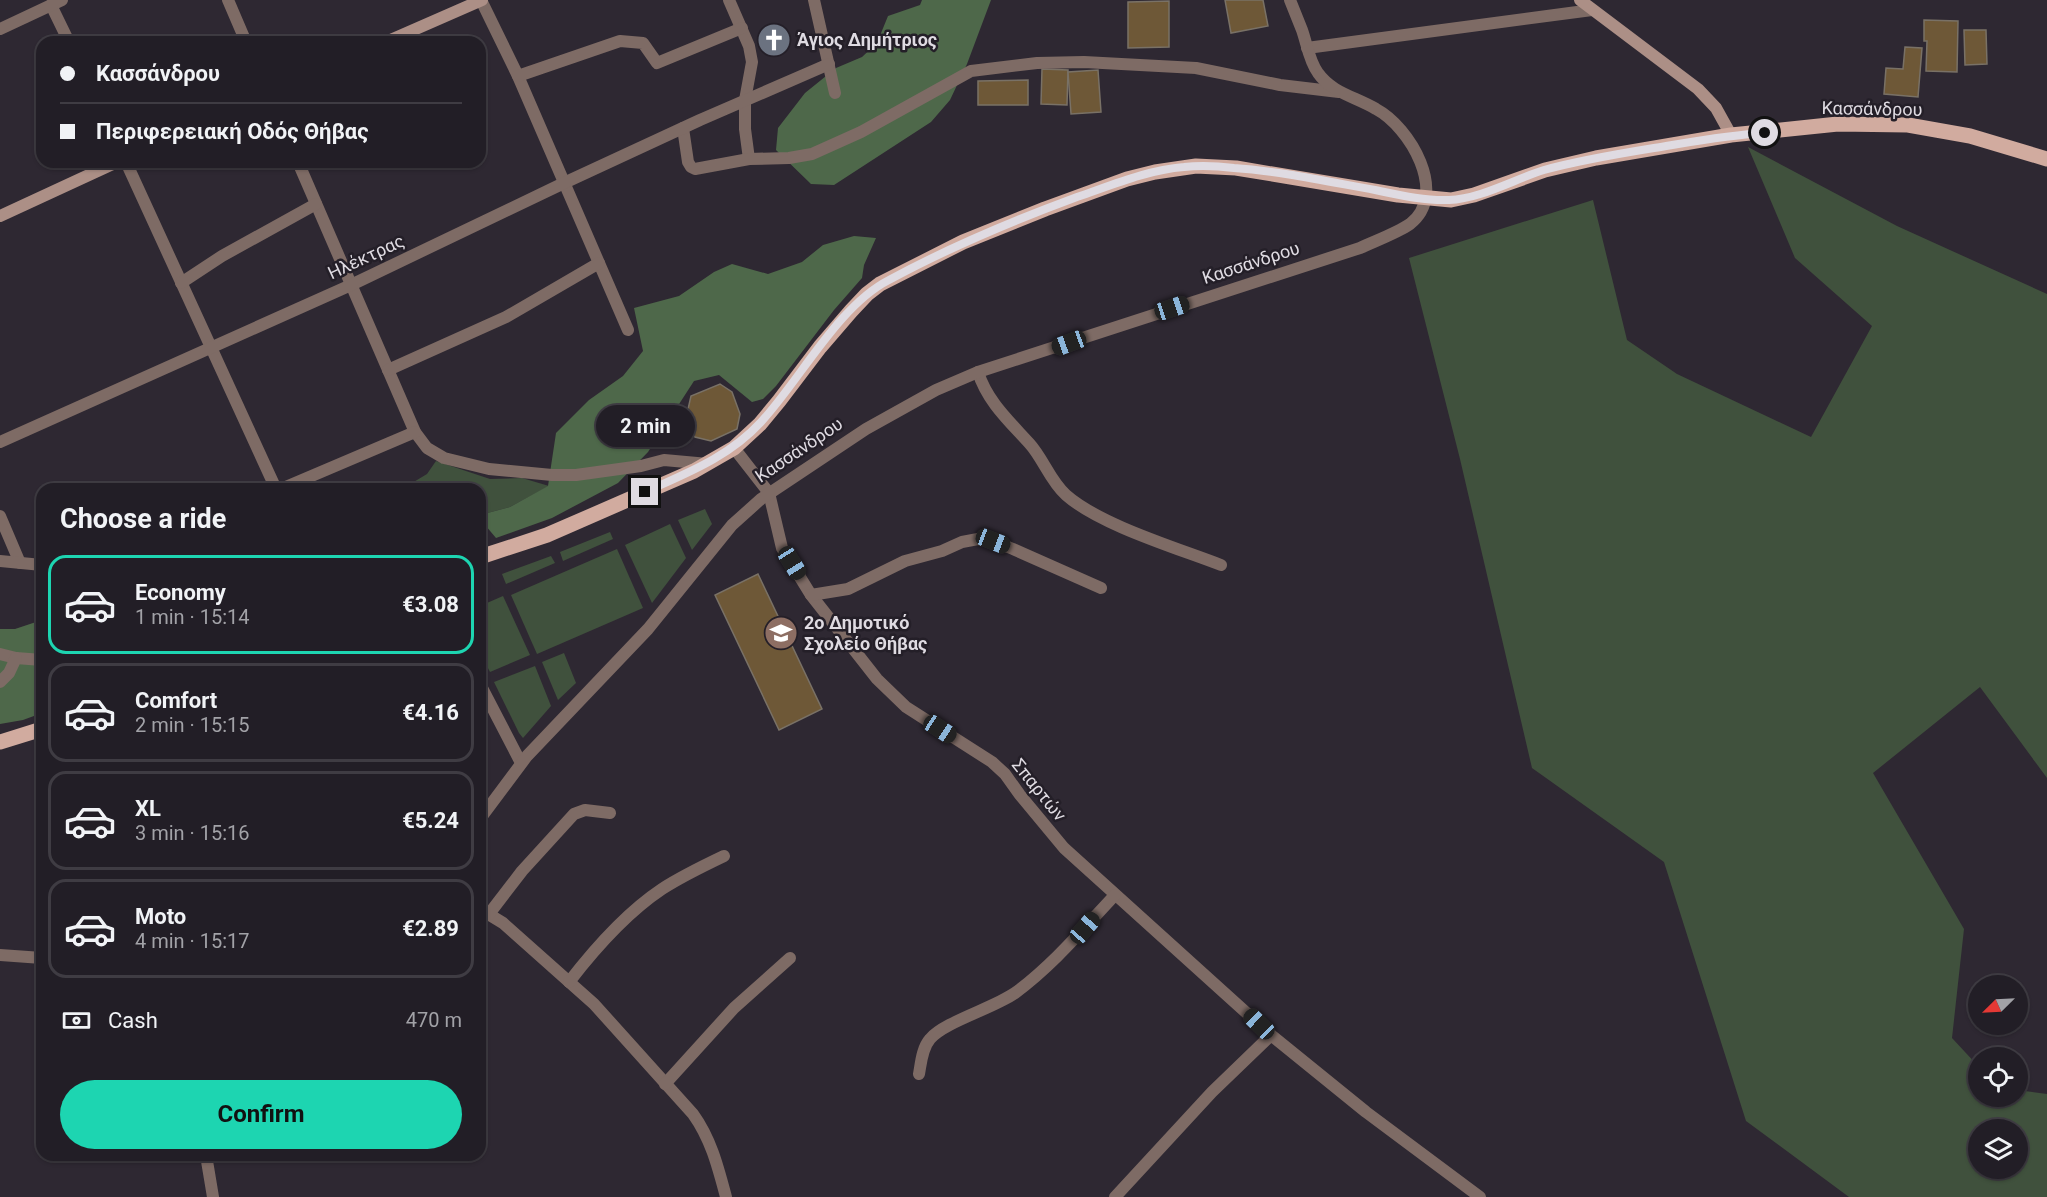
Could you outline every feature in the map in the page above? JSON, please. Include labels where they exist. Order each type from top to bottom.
[{"type":"main road","points":[[400,36],[482,0]]},
{"type":"main road","points":[[1580,0],[1698,89],[1716,108],[1731,135]]},
{"type":"main road","name":"Κασσάνδρου","points":[[1426,199],[1451,200],[1474,195],[1545,170],[1596,158],[1731,135],[1838,124],[1908,125],[1970,136],[2047,159]]},
{"type":"main road","points":[[486,555],[547,535],[708,464],[734,448],[780,401],[850,311],[880,284],[963,242],[1045,209],[1127,179],[1182,167],[1236,168],[1426,199]]},
{"type":"main road","points":[[0,216],[104,168]]},
{"type":"main road","points":[[0,742],[36,731]]},
{"type":"street","points":[[228,0],[243,36]]},
{"type":"street","points":[[482,0],[518,76],[628,330]]},
{"type":"street","points":[[729,0],[742,28],[752,62],[745,100],[745,129],[749,159]]},
{"type":"street","points":[[814,0],[835,93]]},
{"type":"street","points":[[1290,0],[1318,73],[1339,92]]},
{"type":"street","points":[[0,29],[57,2],[67,36]]},
{"type":"street","points":[[1307,48],[1592,10]]},
{"type":"street","points":[[518,76],[620,40],[643,43],[657,63],[742,28]]},
{"type":"street","points":[[683,128],[691,167],[698,169],[749,159],[789,158],[824,150],[971,71],[1037,63],[1084,62],[1196,68],[1280,85],[1339,92],[1378,109],[1406,137],[1415,150],[1423,166],[1426,199]]},
{"type":"street","name":"Ηλέκτρας","points":[[0,442],[351,285],[564,183],[828,64]]},
{"type":"street","points":[[129,168],[273,483]]},
{"type":"street","points":[[301,168],[415,432],[427,448],[444,458],[489,469],[552,475],[576,475],[641,466],[664,460],[708,464]]},
{"type":"street","name":"Κασσάνδρου","points":[[486,811],[521,763],[648,629],[732,525],[769,493],[866,429],[936,390],[978,372],[1360,248],[1410,224],[1420,212],[1426,199]]},
{"type":"street","points":[[182,283],[222,256],[316,204]]},
{"type":"street","points":[[388,370],[506,317],[599,263]]},
{"type":"street","points":[[978,372],[982,387],[1033,447],[1065,494],[1116,524],[1221,565]]},
{"type":"street","points":[[295,483],[415,432]]},
{"type":"street","points":[[734,448],[769,493]]},
{"type":"street","name":"Σπαρτών","points":[[769,493],[782,548],[811,595],[877,679],[906,706],[992,762],[1005,774],[1064,848],[1271,1035],[1366,1112],[1480,1197]]},
{"type":"street","points":[[0,516],[20,563]]},
{"type":"street","points":[[811,595],[848,589],[905,561],[978,539],[993,541],[1101,588]]},
{"type":"street","points":[[0,561],[36,564]]},
{"type":"street","points":[[0,654],[36,660]]},
{"type":"street","points":[[0,682],[9,673],[16,658]]},
{"type":"street","points":[[486,696],[521,763]]},
{"type":"street","points":[[486,910],[574,814],[585,810],[610,813]]},
{"type":"street","points":[[569,982],[605,939],[652,897],[683,876],[724,856]]},
{"type":"street","points":[[918,1074],[930,1039],[940,1031],[1015,993],[1071,944],[1115,895]]},
{"type":"street","points":[[486,913],[503,923],[594,1004],[693,1114],[705,1132],[718,1166],[726,1197]]},
{"type":"street","points":[[0,955],[36,958]]},
{"type":"street","points":[[664,1084],[734,1008],[790,958]]},
{"type":"street","points":[[1115,1197],[1212,1092],[1271,1035]]},
{"type":"street","points":[[207,1161],[213,1197]]},
{"type":"green space","points":[[922,0],[991,0],[967,64],[950,100],[931,122],[834,185],[811,184],[776,150],[778,128],[805,93],[836,68],[862,57],[877,43],[888,16],[920,5]]},
{"type":"green space","points":[[1748,147],[1897,226],[2047,294],[2047,778],[1980,687],[1873,773],[1964,929],[1952,1038],[1968,1055],[1968,1107],[2028,1107],[2028,1091],[2047,1094],[2047,1197],[1849,1197],[1746,1121],[1664,862],[1532,768],[1460,459],[1409,258],[1593,200],[1627,340],[1677,374],[1811,437],[1872,326],[1795,258]]},
{"type":"green space","points":[[854,236],[876,238],[864,265],[862,278],[834,310],[776,386],[763,399],[752,402],[719,375],[694,381],[648,452],[618,483],[552,518],[496,538],[486,526],[486,513],[510,507],[548,486],[556,433],[589,400],[623,376],[643,351],[634,308],[679,296],[714,272],[732,264],[768,274],[802,262],[823,245]]},
{"type":"green space","points":[[436,461],[490,479],[522,478],[549,486],[510,507],[486,513],[486,483],[412,483],[427,474]]},
{"type":"green space","points":[[705,509],[712,524],[692,550],[678,520]]},
{"type":"green space","points":[[670,524],[686,558],[652,603],[625,545]]},
{"type":"green space","points":[[610,532],[613,539],[563,561],[560,552]]},
{"type":"green space","points":[[617,549],[643,608],[537,654],[511,595]]},
{"type":"green space","points":[[551,556],[555,563],[506,584],[502,574]]},
{"type":"green space","points":[[503,596],[530,655],[490,672],[486,664],[486,603]]},
{"type":"green space","points":[[36,622],[36,715],[0,724],[0,629],[15,629]]},
{"type":"green space","points":[[564,653],[576,683],[558,700],[542,662]]},
{"type":"green space","points":[[535,666],[551,706],[523,738],[494,682]]},
{"type":"building","points":[[1225,0],[1263,0],[1268,26],[1231,33]]},
{"type":"building","points":[[1169,1],[1169,47],[1128,48],[1128,2]]},
{"type":"building","points":[[1924,20],[1958,21],[1957,72],[1926,71],[1927,41],[1924,41]]},
{"type":"building","points":[[1964,30],[1986,30],[1987,64],[1965,65]]},
{"type":"building","points":[[1905,47],[1922,48],[1918,97],[1884,94],[1886,68],[1903,69]]},
{"type":"building","points":[[1042,69],[1068,70],[1067,105],[1041,104]]},
{"type":"building","points":[[1098,70],[1101,112],[1071,114],[1068,72]]},
{"type":"building","points":[[1028,80],[1028,105],[978,105],[978,81]]},
{"type":"building","points":[[720,384],[732,392],[740,414],[737,429],[711,441],[695,437],[686,418],[691,396]]},
{"type":"building","points":[[758,574],[822,709],[779,730],[715,595]]},
{"type":"place","name":"Άγιος Δημήτριος","points":[[774,40]]},
{"type":"place","name":"2ο Δημοτικό Σχολείο Θήβας","points":[[781,633]]},
{"type":"route","points":[[645,492],[694,471],[734,448],[780,401],[850,311],[880,284],[963,242],[1127,179],[1182,167],[1236,168],[1398,195],[1451,200],[1474,195],[1545,170],[1596,158],[1731,135],[1765,133]]}]
